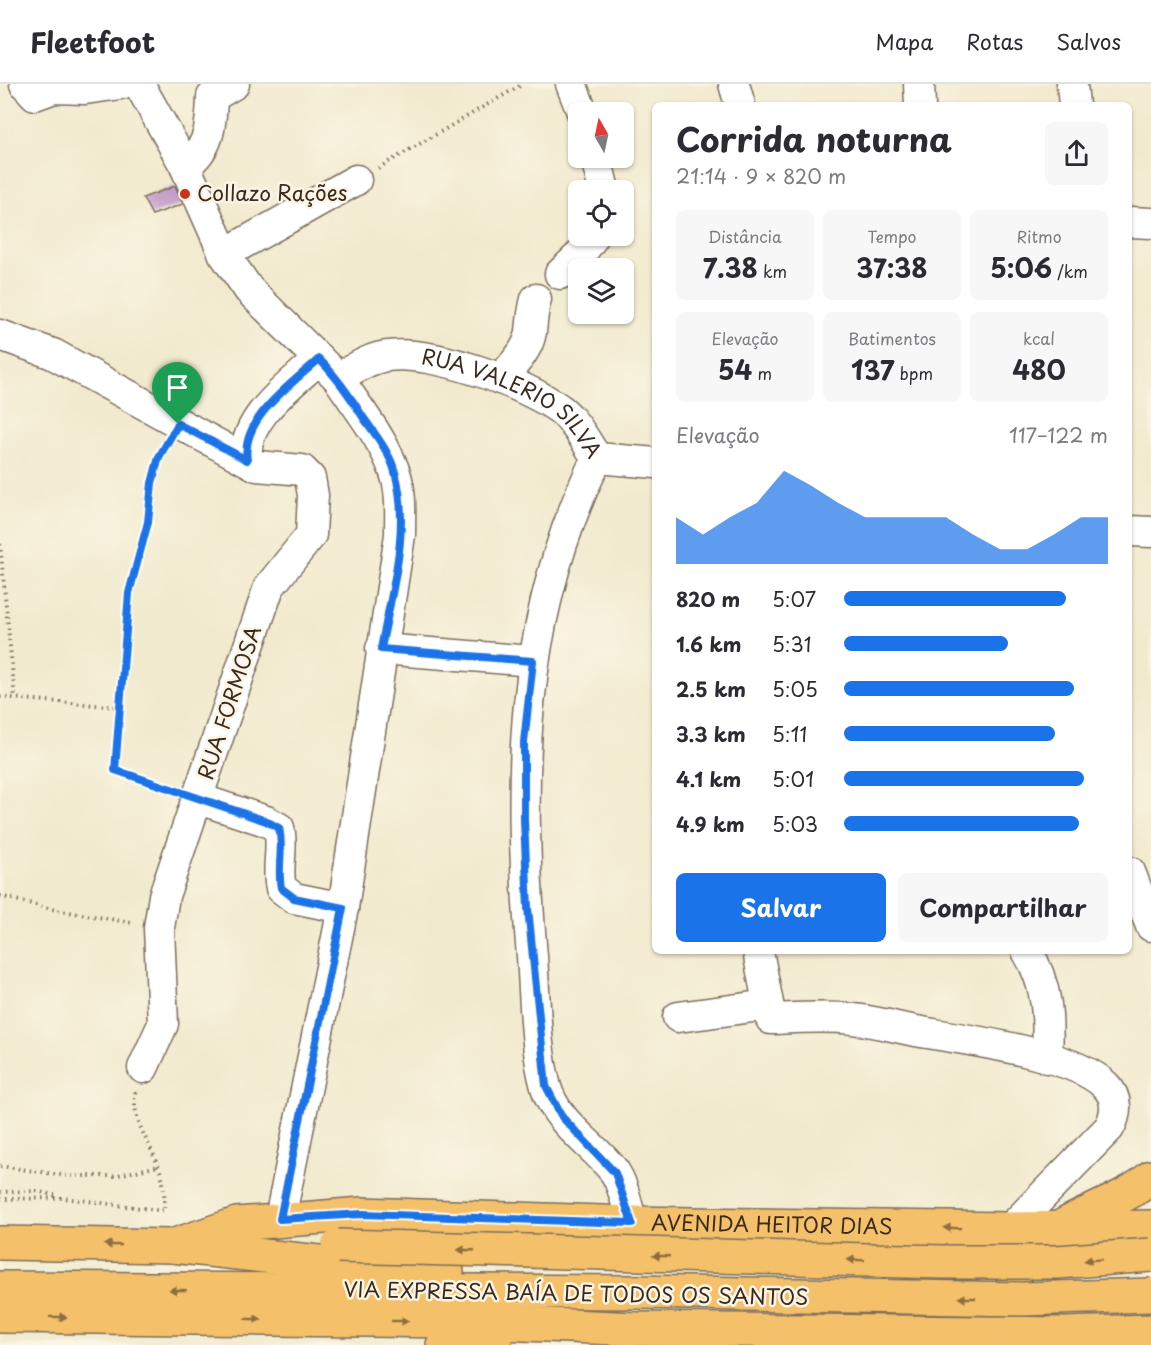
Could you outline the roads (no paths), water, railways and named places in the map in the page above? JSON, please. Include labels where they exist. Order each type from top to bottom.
[{"type":"main road","points":[[1045,1345],[1032,1337],[1016,1319],[1012,1301],[1012,1281],[1018,1264],[1035,1244],[1056,1229],[1119,1199],[1151,1177]]},
{"type":"main road","name":"AVENIDA HEITOR DIAS","points":[[0,1243],[172,1246],[237,1224],[362,1214],[632,1223],[1010,1229],[1151,1227]]},
{"type":"main road","points":[[864,1226],[900,1251],[916,1273],[920,1290],[919,1311],[912,1329],[898,1345]]},
{"type":"main road","points":[[172,1246],[340,1280],[944,1262],[1057,1262],[1151,1256]]},
{"type":"main road","name":"VIA EXPRESSA BAÍA DE TODOS OS SANTOS","points":[[0,1288],[340,1280],[637,1293],[1023,1299],[1151,1295]]},
{"type":"main road","name":"VIA EXPRESSA BAÍA DE TODOS OS SANTOS","points":[[0,1316],[340,1280],[459,1321],[637,1329],[1065,1334],[1151,1331]]},
{"type":"main road","points":[[443,1345],[637,1329]]},
{"type":"street","points":[[25,84],[35,95],[54,88],[85,89],[121,84]]},
{"type":"street","points":[[139,84],[185,166],[225,254],[265,309],[329,369],[382,445],[395,471],[400,505],[399,535],[364,781],[343,908],[280,1219]]},
{"type":"street","points":[[571,84],[578,102]]},
{"type":"street","points":[[734,84],[739,102]]},
{"type":"street","points":[[919,84],[921,102]]},
{"type":"street","points":[[1072,84],[1074,102]]},
{"type":"street","points":[[185,166],[204,148],[218,88]]},
{"type":"street","points":[[225,254],[356,180]]},
{"type":"street","points":[[1132,222],[1151,223]]},
{"type":"street","points":[[560,274],[587,246]]},
{"type":"street","points":[[500,379],[519,358],[531,334],[531,314],[536,299]]},
{"type":"street","name":"RUA FORMOSA","points":[[0,334],[53,354],[257,466],[302,470],[310,478],[312,526],[304,546],[293,555],[268,587],[199,799],[164,896],[159,928],[163,1024],[143,1068]]},
{"type":"street","name":"RUA VALERIO SILVA","points":[[247,460],[245,448],[248,436],[267,409],[329,369],[390,355],[461,365],[500,379],[561,410],[573,422],[597,458],[577,498],[562,544],[545,602],[533,661],[524,742],[524,820],[528,908],[546,1086],[562,1117],[615,1173],[632,1223]]},
{"type":"street","points":[[597,458],[652,463]]},
{"type":"street","points":[[1132,531],[1151,532]]},
{"type":"street","points":[[381,649],[533,661]]},
{"type":"street","points":[[199,799],[279,828],[282,840],[279,872],[281,888],[294,898],[343,908]]},
{"type":"street","points":[[1132,877],[1150,919]]},
{"type":"street","points":[[759,954],[771,1019],[853,1019],[1047,1058],[1091,1074],[1107,1087],[1115,1102],[1115,1118],[1093,1148],[1010,1229]]},
{"type":"street","points":[[1028,954],[1043,984],[1047,1002],[1047,1058]]},
{"type":"street","points":[[678,1017],[768,1005]]},
{"type":"place","name":"Collazo Rações","points":[[185,194]]}]
